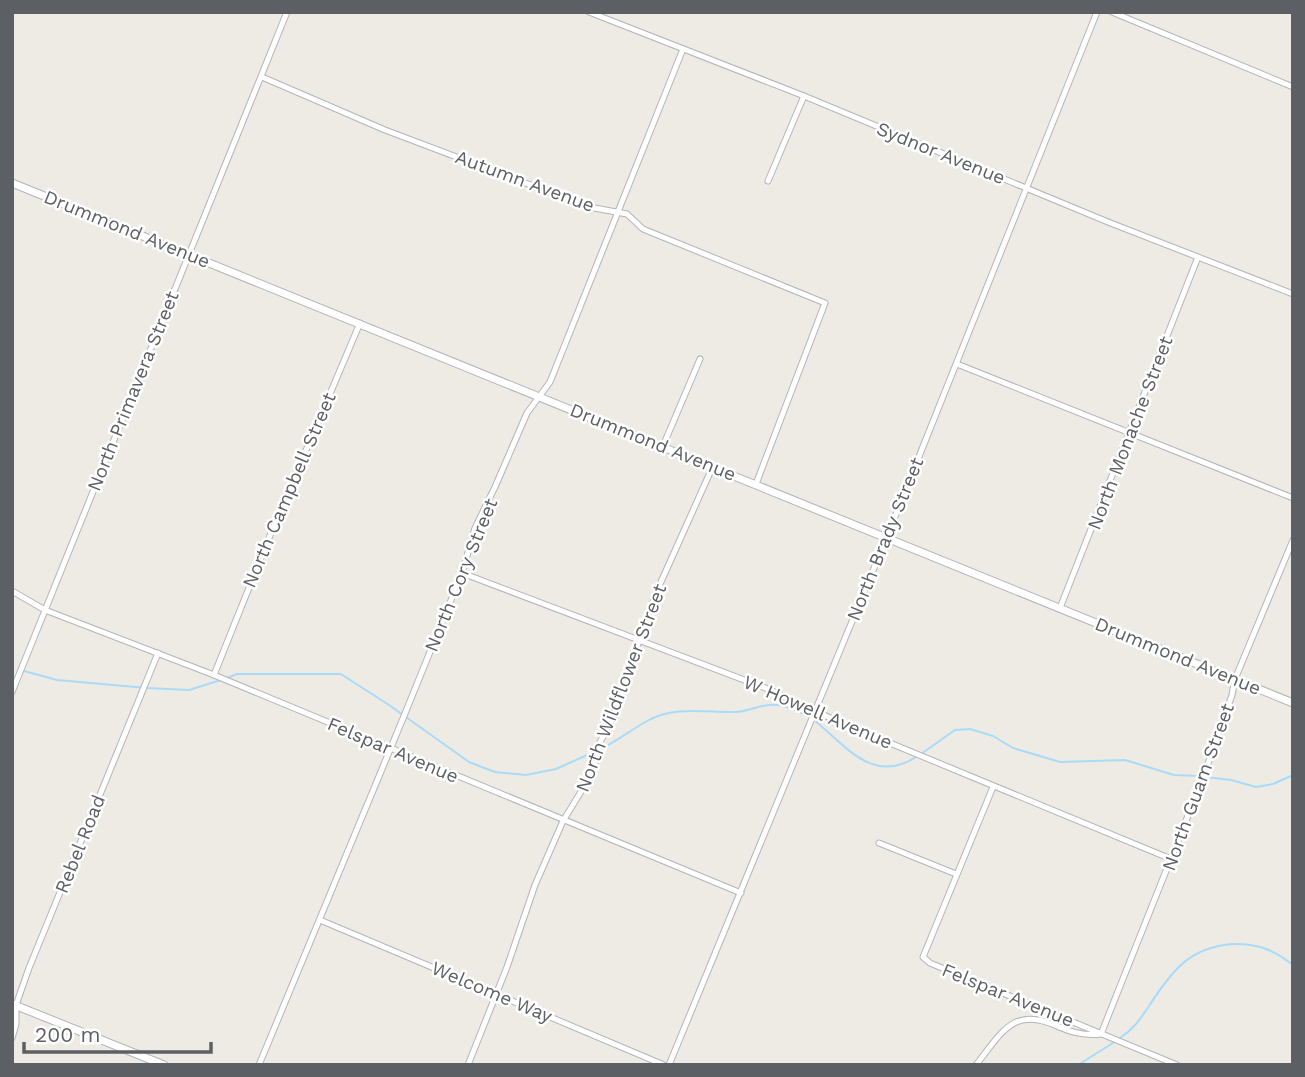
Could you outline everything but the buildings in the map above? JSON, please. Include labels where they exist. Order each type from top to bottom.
[{"type":"street","name":"North Primavera Street","points":[[12,692],[287,12]]},
{"type":"street","name":"Sydnor Avenue","points":[[589,12],[1293,294]]},
{"type":"street","name":"North Brady Street","points":[[669,1065],[886,539],[1097,12]]},
{"type":"street","points":[[1112,12],[1293,86]]},
{"type":"street","name":"North Cory Street","points":[[259,1065],[462,573],[475,528],[527,413],[550,382],[683,50]]},
{"type":"street","name":"Autumn Avenue","points":[[262,77],[396,134],[589,207],[627,214],[643,229],[825,303],[757,484]]},
{"type":"street","points":[[768,181],[804,96]]},
{"type":"street","name":"Drummond Avenue","points":[[12,183],[1293,703]]},
{"type":"street","name":"North Monache Street","points":[[1060,608],[1198,257]]},
{"type":"street","name":"North Campbell Street","points":[[214,675],[360,323]]},
{"type":"street","points":[[663,446],[700,359]]},
{"type":"street","points":[[957,363],[1293,498]]},
{"type":"street","name":"North Wildflower Street","points":[[468,1065],[535,885],[563,821],[593,772],[599,744],[610,723],[656,593],[713,466]]},
{"type":"street","name":"North Guam Street","points":[[1101,1034],[1171,859],[1228,706],[1234,679],[1293,540]]},
{"type":"street","name":"W Howell Avenue","points":[[462,573],[768,688],[839,722],[1171,859]]},
{"type":"street","name":"Felspar Avenue","points":[[12,591],[45,610],[214,675],[741,893]]},
{"type":"street","name":"Rebel Road","points":[[12,1038],[16,1024],[14,1005],[158,653]]},
{"type":"street","points":[[879,843],[956,874],[993,787]]},
{"type":"street","name":"Felspar Avenue","points":[[956,874],[923,957],[930,963],[1177,1065]]},
{"type":"street","name":"Welcome Way","points":[[320,920],[664,1065]]},
{"type":"street","points":[[14,1005],[161,1064]]},
{"type":"street","points":[[976,1065],[1001,1033],[1014,1023],[1027,1018],[1041,1018],[1080,1035],[1101,1034]]},
{"type":"waterway","points":[[24,671],[57,680],[189,690],[221,680]]},
{"type":"waterway","points":[[227,678],[237,674],[341,674],[469,762],[495,772],[526,775],[556,769],[596,751]]},
{"type":"waterway","points":[[601,749],[647,721],[680,711],[737,712],[780,705],[810,717]]},
{"type":"waterway","points":[[814,720],[849,751],[873,764],[886,767],[901,765],[916,757]]},
{"type":"waterway","points":[[921,754],[955,730],[970,729],[993,736],[1013,748],[1060,762],[1125,760],[1174,775],[1200,776]]},
{"type":"waterway","points":[[1206,777],[1256,787],[1273,784],[1293,775]]},
{"type":"waterway","points":[[1120,1038],[1136,1024],[1174,972],[1204,950],[1233,944],[1258,946],[1279,955],[1293,965]]},
{"type":"waterway","points":[[1078,1065],[1116,1041]]}]
